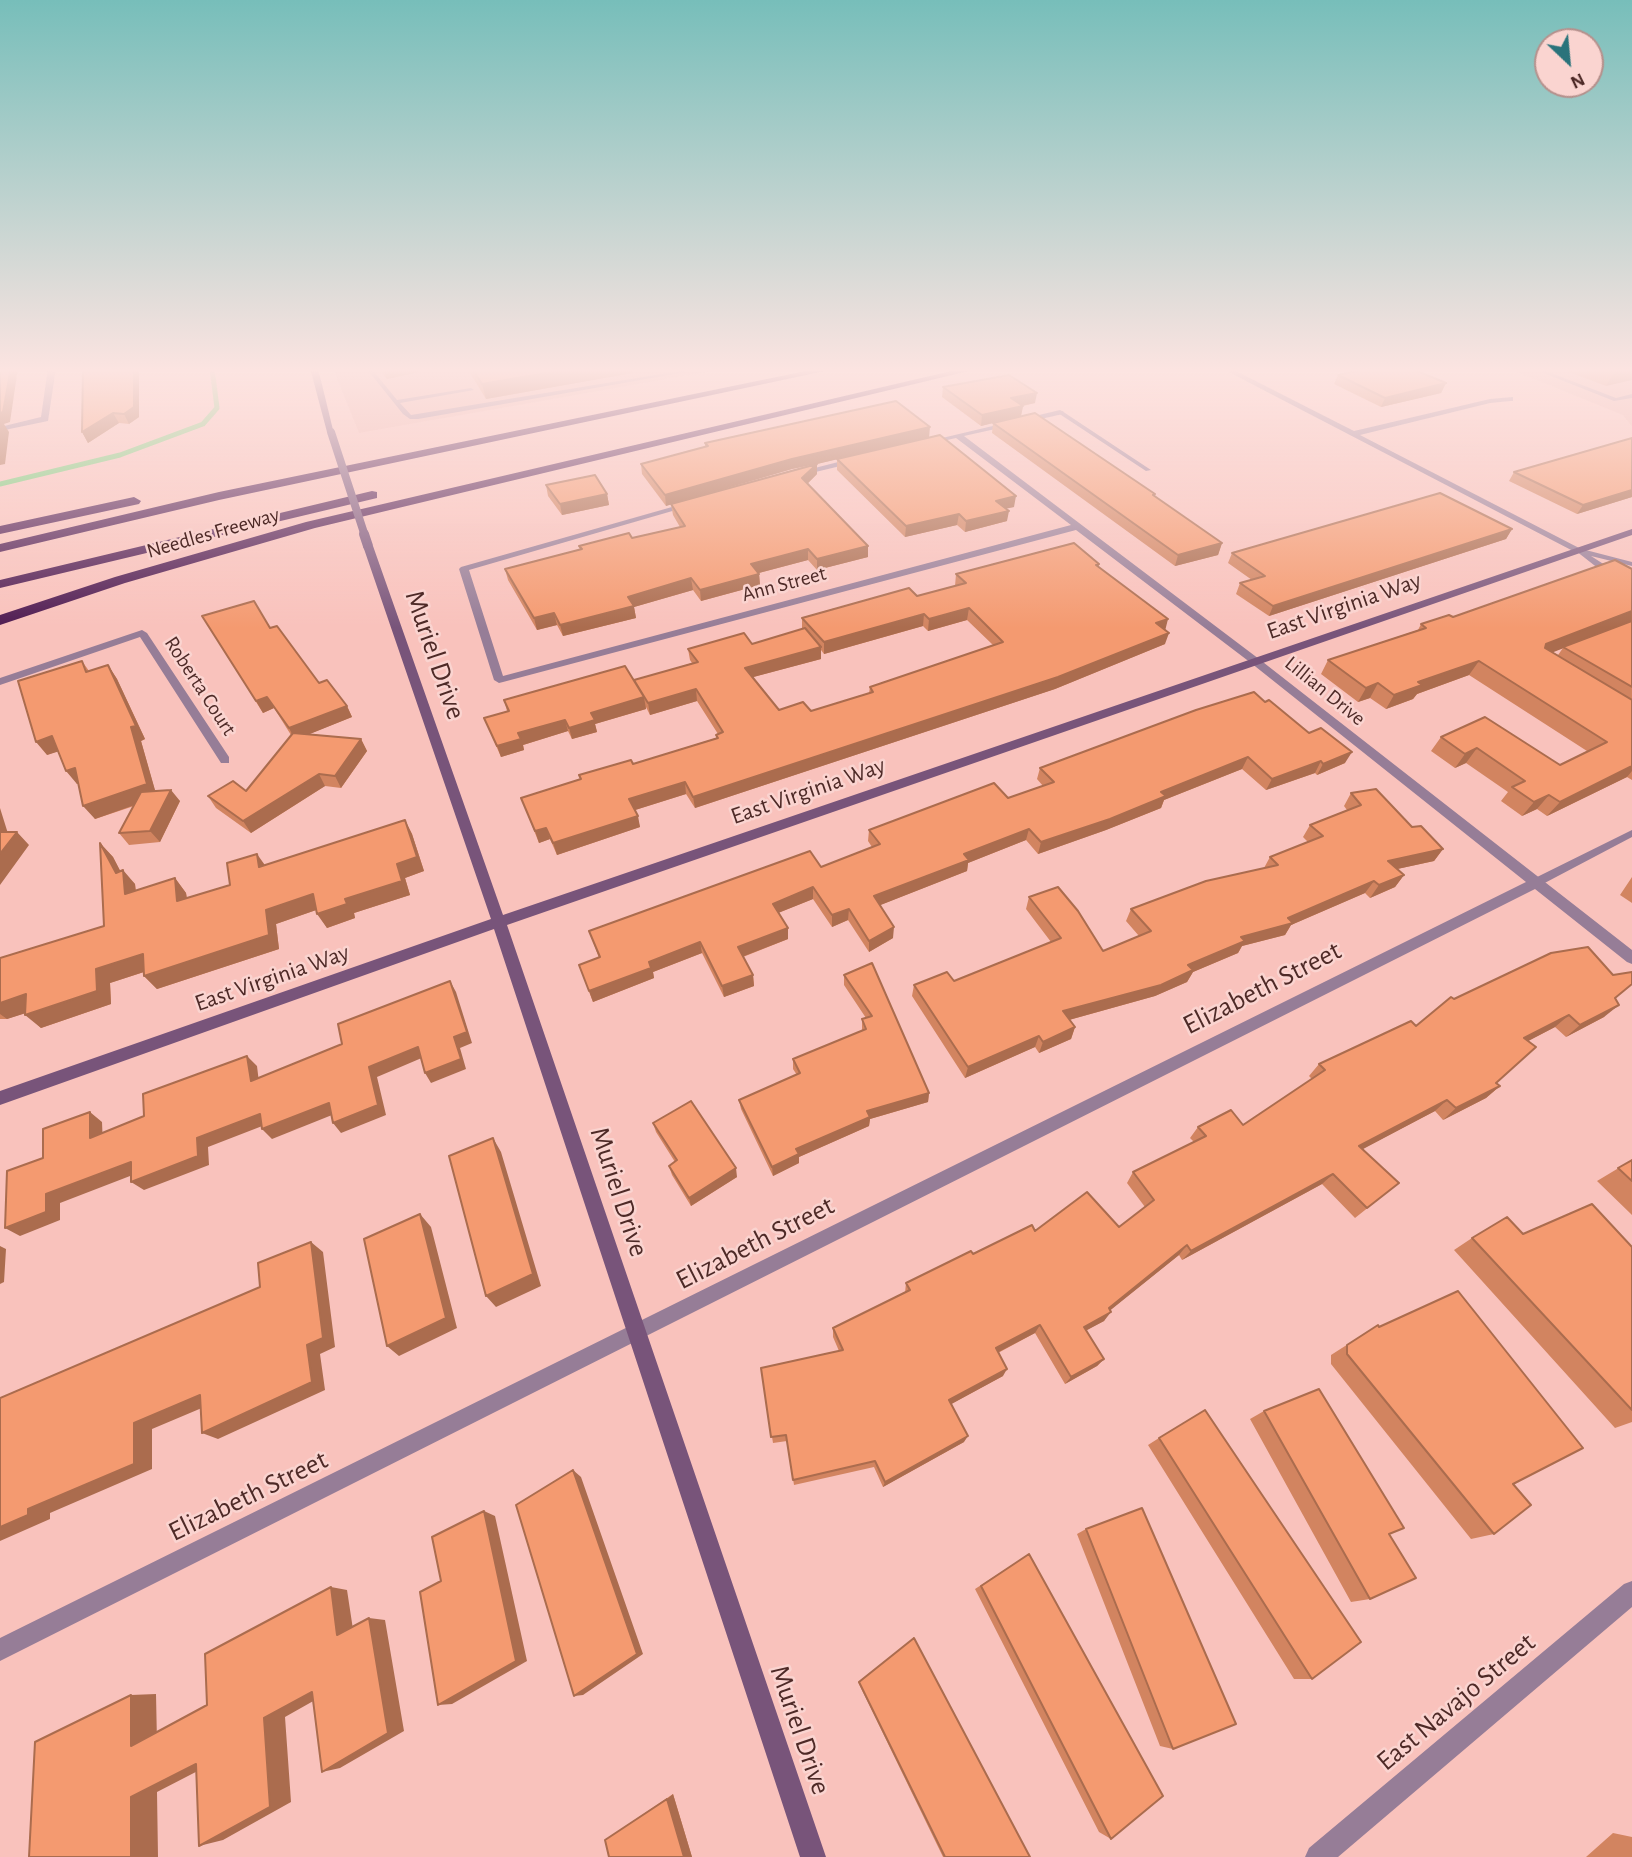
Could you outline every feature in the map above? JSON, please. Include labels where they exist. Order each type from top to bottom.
[{"type":"highway","name":"Needles Freeway","points":[[0,530],[379,455]]},
{"type":"highway","points":[[0,548],[219,496],[417,455]]},
{"type":"highway","points":[[436,481],[562,455]]},
{"type":"highway","name":"Needles Freeway","points":[[0,620],[120,580],[311,525],[609,455]]},
{"type":"highway","points":[[0,584],[386,492]]},
{"type":"street","name":"Muriel Drive","points":[[338,455],[499,922],[813,1857]]},
{"type":"street","name":"Lillian Drive","points":[[983,455],[1255,660],[1632,958]]},
{"type":"street","points":[[1393,455],[1578,551]]},
{"type":"street","points":[[782,478],[863,458]]},
{"type":"street","name":"Ann Street","points":[[703,500],[464,569],[499,680],[1079,526]]},
{"type":"street","name":"East Virginia Way","points":[[0,1098],[499,922],[1632,532]]},
{"type":"street","name":"Roberta Court","points":[[0,682],[142,633],[225,760]]},
{"type":"street","name":"Elizabeth Street","points":[[0,1650],[1535,883]]},
{"type":"street","name":"East Navajo Street","points":[[1318,1857],[1632,1592]]},
{"type":"lane","points":[[1125,455],[1148,470]]},
{"type":"lane","points":[[1578,551],[1632,564]]},
{"type":"lane","points":[[1578,551],[1602,567],[1632,576]]},
{"type":"lane","points":[[1535,883],[1632,833]]},
{"type":"building","points":[[676,455],[811,455],[665,495],[641,464]]},
{"type":"building","points":[[856,455],[964,455],[1016,496],[996,501],[1009,511],[966,521],[959,514],[906,526],[837,459]]},
{"type":"building","points":[[1037,455],[1097,455],[1222,543],[1178,555]]},
{"type":"building","points":[[1574,455],[1632,455],[1632,490],[1583,505],[1514,472]]},
{"type":"building","points":[[817,464],[802,478],[868,546],[817,559],[808,549],[751,564],[759,574],[700,590],[691,578],[628,597],[634,606],[560,625],[554,613],[534,618],[505,569],[582,549],[579,546],[629,533],[632,538],[685,526],[671,504]]},
{"type":"building","points":[[595,475],[607,494],[560,504],[546,485]]},
{"type":"building","points":[[1440,493],[1512,529],[1273,606],[1240,583],[1265,576],[1232,553]]},
{"type":"building","points":[[1074,543],[1099,564],[1096,565],[1168,619],[1156,623],[1169,633],[1058,677],[693,797],[685,782],[629,799],[638,816],[553,843],[546,828],[535,831],[521,798],[581,779],[579,775],[631,760],[633,764],[718,738],[716,735],[723,732],[696,689],[648,703],[634,680],[698,662],[688,649],[744,633],[752,644],[805,628],[821,647],[745,668],[779,710],[803,702],[811,711],[873,692],[870,687],[1003,642],[969,608],[929,619],[924,614],[824,642],[802,618],[909,588],[917,596],[966,583],[956,574]]},
{"type":"building","points":[[1615,560],[1632,569],[1632,611],[1546,644],[1545,648],[1632,700],[1632,766],[1560,802],[1549,795],[1534,802],[1512,787],[1525,781],[1477,748],[1465,754],[1441,737],[1485,717],[1560,765],[1607,742],[1479,661],[1418,682],[1422,685],[1394,695],[1378,683],[1366,688],[1328,660],[1426,628],[1421,624],[1449,615],[1453,617]]},
{"type":"building","points":[[254,601],[270,628],[277,626],[319,683],[327,680],[347,706],[289,728],[267,697],[256,701],[202,616]]},
{"type":"building","points":[[1632,621],[1632,687],[1563,647]]},
{"type":"building","points":[[82,661],[86,672],[108,665],[136,726],[131,727],[147,784],[83,806],[75,768],[66,771],[52,736],[36,742],[18,681]]},
{"type":"building","points":[[625,666],[644,697],[591,713],[595,720],[569,728],[565,720],[518,733],[521,739],[497,746],[484,718],[509,711],[504,700]]},
{"type":"building","points":[[1254,692],[1265,702],[1269,700],[1309,733],[1321,728],[1352,752],[1272,779],[1248,757],[1161,792],[1166,796],[1110,819],[1041,842],[1029,829],[964,854],[969,860],[874,896],[894,927],[869,941],[849,909],[832,915],[813,887],[773,904],[788,928],[738,947],[753,975],[722,986],[700,942],[649,962],[651,968],[589,991],[579,965],[600,957],[589,931],[810,851],[821,867],[880,844],[869,830],[994,783],[1008,798],[1054,782],[1040,768],[1196,710]]},
{"type":"building","points":[[293,733],[361,739],[335,776],[319,774],[243,821],[208,796],[233,781],[246,791]]},
{"type":"building","points":[[1376,789],[1412,827],[1421,826],[1443,849],[1388,861],[1404,875],[1379,885],[1374,881],[1288,918],[1293,923],[1241,937],[1245,941],[1188,965],[1193,970],[1161,985],[1063,1011],[1075,1027],[1043,1042],[1039,1036],[968,1067],[914,985],[947,972],[954,981],[1061,938],[1029,897],[1058,887],[1078,911],[1103,951],[1151,931],[1131,909],[1206,881],[1278,865],[1270,857],[1323,836],[1310,825],[1361,805],[1351,793]]},
{"type":"building","points":[[171,790],[150,831],[119,833],[141,792]]},
{"type":"building","points":[[405,820],[417,857],[397,864],[402,881],[345,899],[347,904],[317,914],[313,894],[266,910],[269,935],[144,976],[143,954],[96,969],[97,991],[25,1015],[26,994],[0,1003],[0,958],[104,926],[100,843],[116,873],[123,870],[125,894],[175,878],[177,901],[230,885],[227,863],[257,854],[259,867]]},
{"type":"building","points":[[0,832],[17,832],[0,854]]},
{"type":"building","points":[[1588,947],[1613,975],[1632,972],[1632,984],[1615,998],[1619,1005],[1580,1025],[1569,1015],[1524,1038],[1536,1047],[1496,1083],[1500,1086],[1456,1108],[1447,1100],[1359,1146],[1399,1183],[1367,1208],[1333,1174],[1191,1251],[1187,1245],[1109,1308],[1111,1312],[1084,1327],[1104,1359],[1071,1377],[1040,1325],[996,1348],[1007,1369],[949,1400],[968,1436],[885,1482],[875,1461],[793,1480],[786,1435],[771,1437],[761,1368],[843,1350],[833,1328],[910,1290],[906,1283],[971,1251],[973,1254],[1032,1225],[1035,1231],[1087,1192],[1119,1227],[1154,1200],[1133,1172],[1206,1136],[1198,1127],[1231,1110],[1243,1125],[1325,1070],[1319,1064],[1411,1021],[1416,1026],[1451,997],[1454,999],[1551,953]]},
{"type":"building","points":[[872,963],[929,1093],[867,1111],[870,1117],[796,1149],[799,1154],[772,1167],[739,1100],[800,1073],[793,1059],[866,1029],[862,1019],[872,1016],[844,975]]},
{"type":"building","points":[[450,981],[467,1032],[454,1037],[461,1059],[425,1073],[418,1047],[369,1067],[378,1105],[333,1123],[329,1103],[262,1129],[260,1114],[197,1138],[198,1156],[131,1182],[131,1162],[46,1194],[46,1212],[5,1228],[7,1171],[43,1158],[43,1129],[90,1112],[90,1138],[144,1116],[143,1094],[247,1056],[251,1081],[342,1044],[338,1024]]},
{"type":"building","points":[[691,1101],[736,1168],[689,1198],[669,1166],[677,1160],[653,1123]]},
{"type":"building","points":[[493,1138],[533,1274],[486,1296],[449,1156]]},
{"type":"building","points":[[1632,1160],[1632,1181],[1618,1168]]},
{"type":"building","points":[[1592,1204],[1632,1247],[1632,1410],[1472,1238],[1507,1217],[1523,1234]]},
{"type":"building","points":[[420,1214],[446,1318],[387,1346],[364,1239]]},
{"type":"building","points":[[311,1242],[323,1338],[307,1345],[312,1382],[202,1433],[200,1395],[134,1423],[134,1464],[28,1509],[28,1515],[0,1527],[0,1398],[260,1287],[258,1263]]},
{"type":"building","points":[[1458,1291],[1583,1448],[1513,1484],[1531,1505],[1494,1534],[1347,1354],[1347,1345],[1378,1325],[1379,1327]]},
{"type":"building","points":[[1319,1389],[1404,1528],[1389,1534],[1416,1578],[1370,1599],[1264,1411]]},
{"type":"building","points":[[1205,1410],[1361,1642],[1312,1679],[1159,1438]]},
{"type":"building","points":[[573,1470],[637,1654],[574,1696],[516,1505]]},
{"type":"building","points":[[1142,1508],[1236,1724],[1173,1749],[1086,1529]]},
{"type":"building","points":[[484,1511],[516,1661],[438,1705],[420,1592],[441,1581],[432,1537]]},
{"type":"building","points":[[1029,1554],[1163,1796],[1111,1839],[981,1586]]},
{"type":"building","points":[[331,1587],[337,1635],[369,1618],[388,1733],[322,1772],[312,1692],[264,1718],[270,1807],[199,1846],[196,1764],[131,1797],[131,1857],[29,1857],[35,1742],[131,1695],[131,1746],[207,1705],[205,1654]]},
{"type":"building","points":[[914,1638],[1030,1857],[945,1857],[859,1682]]},
{"type":"building","points":[[667,1799],[684,1857],[609,1857],[605,1840]]},
{"type":"waterway","points":[[0,484],[121,455]]}]
